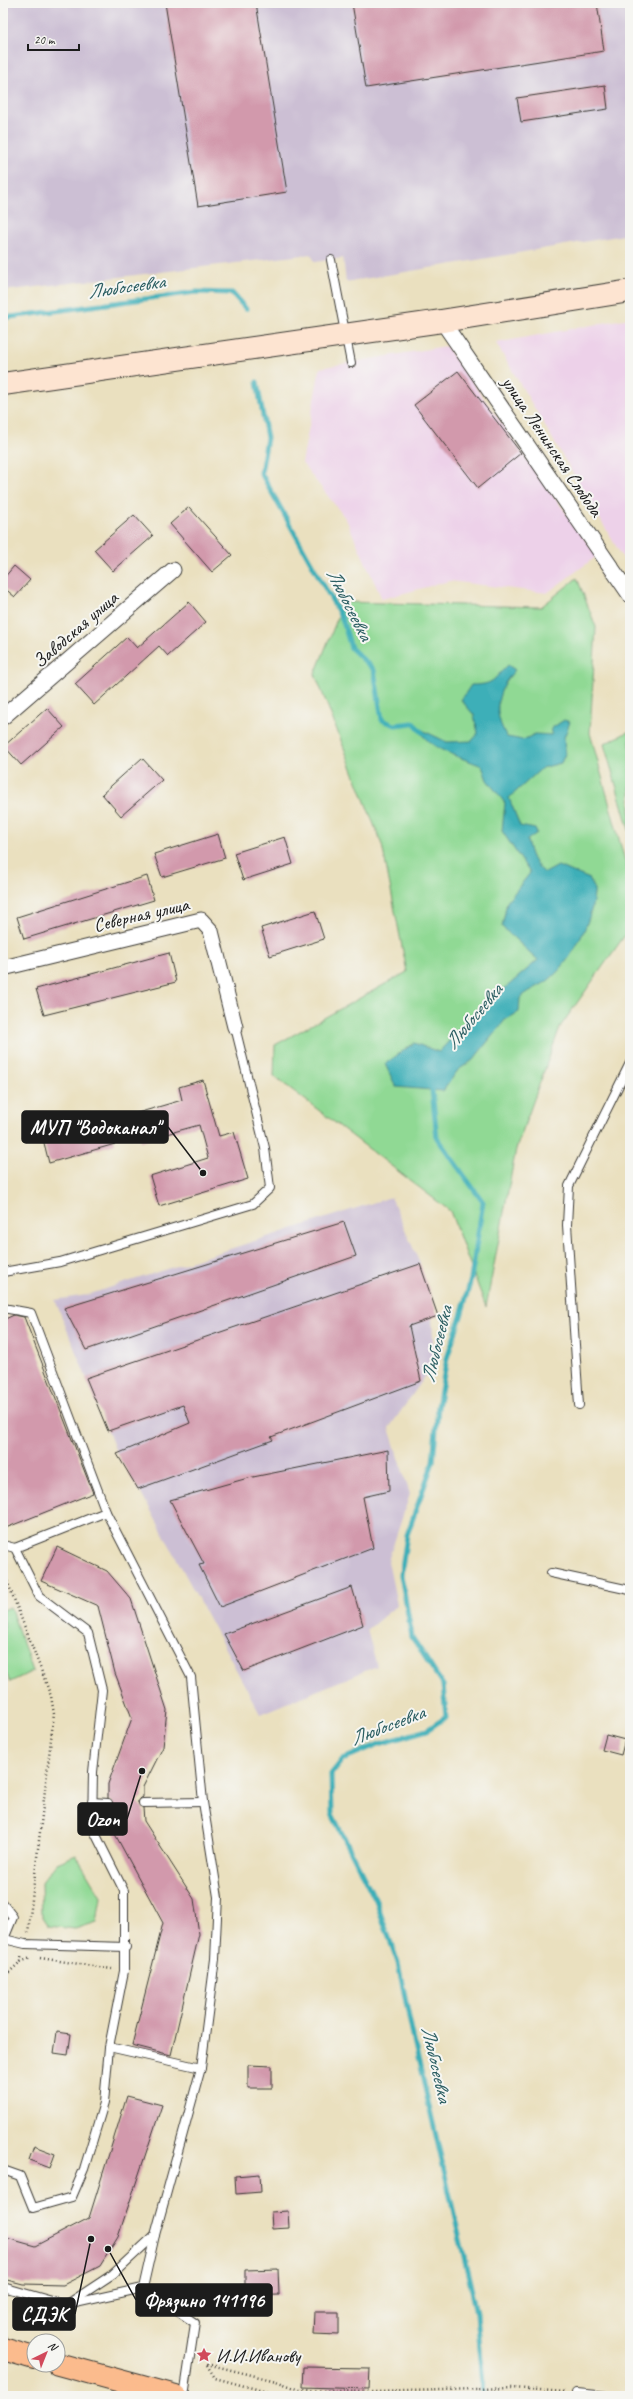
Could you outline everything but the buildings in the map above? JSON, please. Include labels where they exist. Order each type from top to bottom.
[{"type":"main road","points":[[3,2349],[26,2356]]},
{"type":"main road","points":[[66,2366],[174,2396]]},
{"type":"street","points":[[3,384],[442,321],[630,291]]},
{"type":"street","name":"улица Ленинская Слобода","points":[[442,321],[630,595]]},
{"type":"street","name":"Заводская улица","points":[[3,717],[173,570]]},
{"type":"street","name":"Северная улица","points":[[3,968],[201,920],[211,931],[235,1027]]},
{"type":"lane","points":[[331,260],[351,363]]},
{"type":"lane","points":[[3,1272],[60,1262],[253,1204],[270,1188],[265,1148],[235,1027]]},
{"type":"lane","points":[[579,1405],[567,1225],[569,1186],[630,1063]]},
{"type":"lane","points":[[3,1308],[31,1313],[106,1512],[190,1677],[203,1802],[218,1898],[215,1959],[201,2068],[155,2235],[143,2288]]},
{"type":"lane","points":[[3,1545],[15,1548],[106,1512]]},
{"type":"lane","points":[[3,2170],[20,2176],[33,2208],[72,2197],[84,2169],[104,2103],[109,2047],[124,1971],[126,1948],[124,1892],[92,1827],[93,1772],[102,1690],[88,1632],[39,1596],[15,1548]]},
{"type":"lane","points":[[551,1574],[630,1590]]},
{"type":"lane","points":[[92,1802],[108,1803]]},
{"type":"lane","points":[[143,1803],[203,1802]]},
{"type":"lane","points":[[3,1904],[13,1917],[4,1941],[25,1944],[126,1948]]},
{"type":"lane","points":[[109,2047],[201,2068]]},
{"type":"lane","points":[[66,2305],[113,2274],[155,2235]]},
{"type":"lane","points":[[3,2287],[66,2305],[143,2288],[195,2323],[174,2396]]},
{"type":"lane","points":[[577,2393],[607,2396]]},
{"type":"path","points":[[3,1570],[51,1696],[54,1714],[30,1923]]},
{"type":"path","points":[[3,1978],[20,1962],[32,1957],[124,1971]]},
{"type":"path","points":[[282,2396],[215,2378],[206,2364],[276,2381],[300,2390],[371,2392],[513,2388],[577,2393]]},
{"type":"shaded area","points":[[3,3],[630,3],[630,234],[346,282],[343,258],[315,262],[311,254],[3,291]]},
{"type":"shaded area","points":[[630,318],[630,570],[496,343]]},
{"type":"shaded area","points":[[446,346],[597,556],[547,593],[449,581],[382,599],[346,519],[302,463],[320,368]]},
{"type":"shaded area","points":[[391,1197],[420,1264],[432,1316],[434,1364],[389,1428],[410,1494],[388,1561],[397,1605],[367,1630],[377,1666],[260,1714],[149,1507],[117,1454],[55,1300],[87,1295]]},
{"type":"green space","points":[[577,578],[596,627],[590,733],[630,879],[630,928],[560,1027],[516,1149],[486,1307],[450,1211],[274,1076],[275,1045],[407,972],[382,845],[315,674],[344,602],[541,607]]},
{"type":"green space","points":[[630,731],[630,833],[604,744]]},
{"type":"green space","points":[[10,1607],[33,1671],[10,1682],[3,1667],[3,1610]]},
{"type":"green space","points":[[76,1855],[101,1897],[97,1922],[75,1929],[48,1926],[42,1917],[41,1883],[57,1863]]},
{"type":"water","points":[[508,665],[515,670],[504,686],[498,702],[499,719],[507,737],[523,740],[535,734],[551,735],[552,728],[564,720],[570,722],[564,738],[565,754],[561,763],[542,768],[509,798],[520,826],[535,829],[537,833],[527,840],[529,850],[541,870],[545,873],[558,866],[590,879],[594,891],[590,916],[580,939],[567,961],[551,978],[520,998],[519,1012],[505,1020],[473,1060],[458,1070],[443,1091],[396,1087],[385,1064],[414,1043],[439,1052],[468,1020],[538,960],[502,927],[507,902],[530,873],[502,831],[505,803],[487,780],[482,766],[455,756],[437,747],[423,736],[418,728],[447,742],[472,741],[478,733],[474,715],[461,700],[471,685],[485,684],[493,680]]},
{"type":"waterway","name":"Любосеевка","points":[[3,318],[196,292],[232,293],[246,309]]},
{"type":"waterway","name":"Любосеевка","points":[[257,382],[267,438],[261,473],[342,618],[351,648],[374,670],[382,720],[395,725],[413,723],[422,732]]},
{"type":"waterway","name":"Любосеевка","points":[[435,1086],[432,1090],[437,1138],[483,1202],[471,1279],[447,1358],[438,1407],[433,1462],[407,1535],[401,1575],[412,1637],[443,1685],[446,1717],[427,1730],[379,1744],[343,1759],[331,1774],[332,1814],[376,1901],[398,1963],[412,2032],[477,2313],[484,2396]]},
{"type":"place","name":"МУП \"Водоканал\"","points":[[203,1173]]},
{"type":"place","name":"Ozon","points":[[142,1771]]},
{"type":"place","name":"СДЭК","points":[[91,2239]]},
{"type":"place","name":"Фрязино 141196","points":[[108,2249]]},
{"type":"place","name":"И.И.Иванову","points":[[204,2355]]}]
